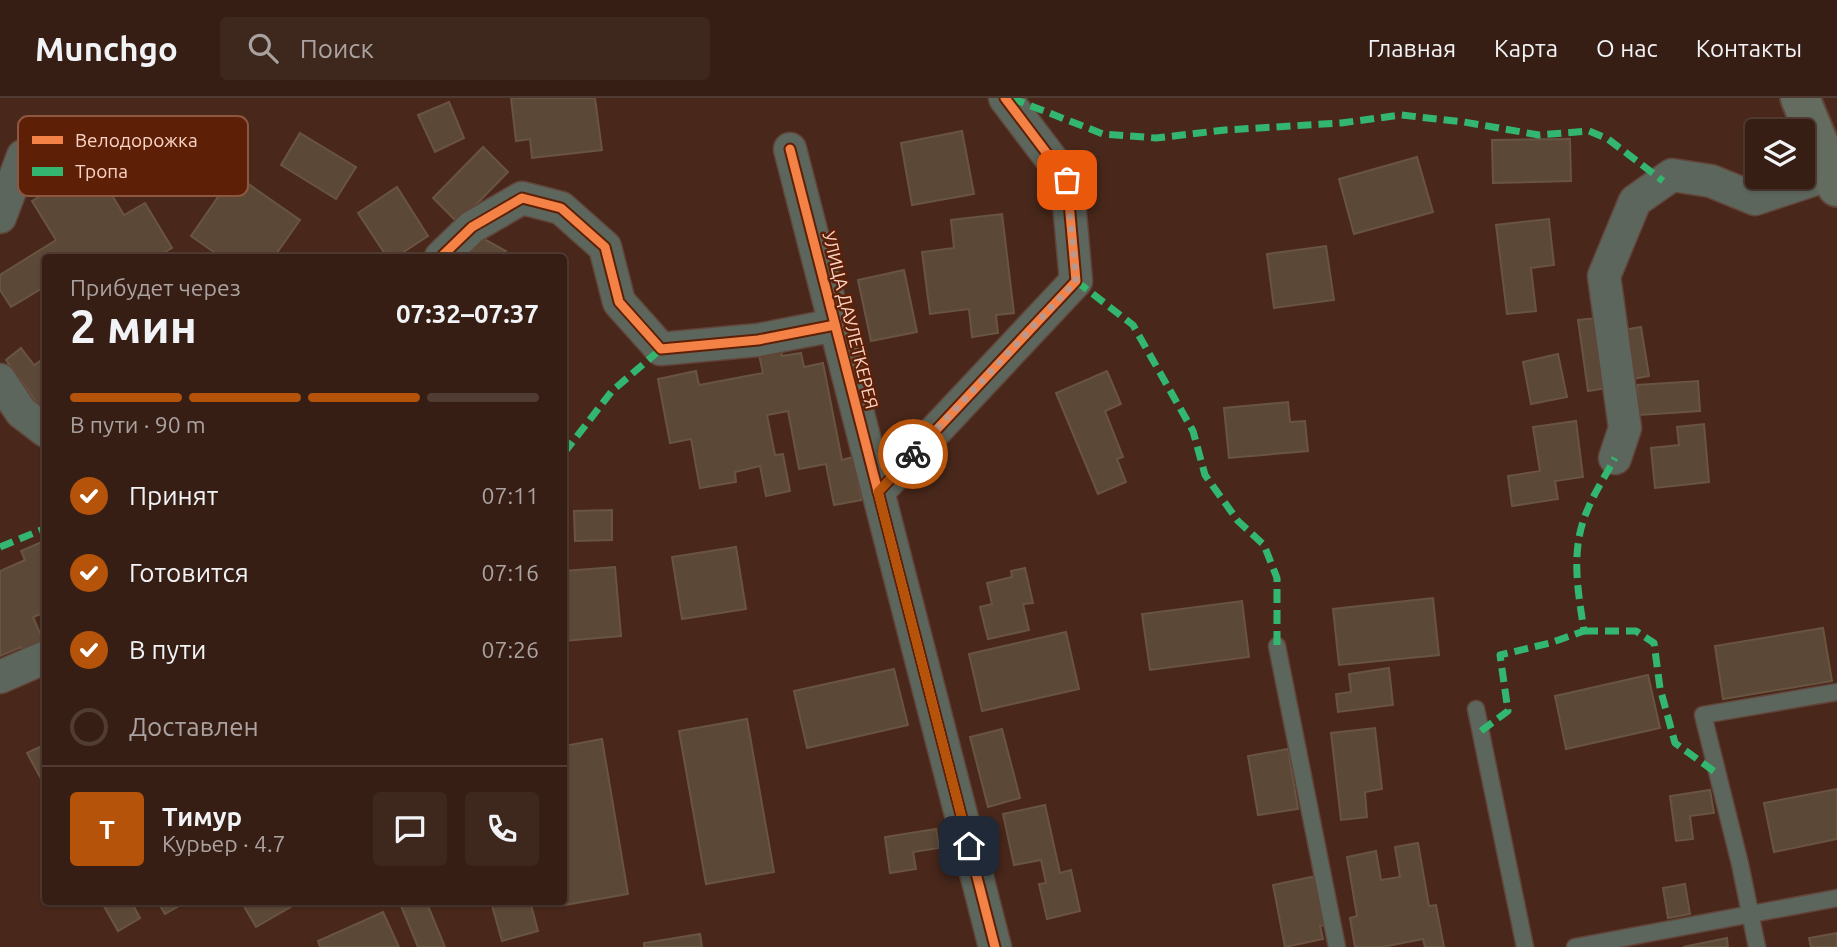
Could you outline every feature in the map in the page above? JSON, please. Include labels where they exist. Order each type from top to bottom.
[{"type":"main road","points":[[1800,98],[1834,180]]},
{"type":"street","points":[[878,492],[1076,281],[1067,180],[1005,98]]},
{"type":"street","name":"УЛИЦА ДАУЛЕТКЕРЕЯ","points":[[790,149],[995,947]]},
{"type":"street","points":[[0,217],[18,169]]},
{"type":"street","points":[[1615,458],[1625,428],[1604,276],[1634,201],[1672,175],[1711,181],[1755,199],[1834,180]]},
{"type":"street","points":[[445,254],[472,227],[522,198],[561,208],[606,247],[620,302],[661,349],[758,340],[835,325]]},
{"type":"street","points":[[0,380],[21,412],[42,428]]},
{"type":"street","points":[[0,677],[42,659]]},
{"type":"lane","points":[[1277,646],[1337,947]]},
{"type":"lane","points":[[1758,947],[1703,715],[1837,692]]},
{"type":"lane","points":[[1476,709],[1525,947]]},
{"type":"lane","points":[[1575,947],[1837,898]]},
{"type":"building","points":[[511,98],[595,98],[602,150],[532,158],[530,139],[516,141]]},
{"type":"building","points":[[449,102],[464,138],[435,152],[418,115]]},
{"type":"building","points":[[962,131],[974,194],[912,205],[901,143]]},
{"type":"building","points":[[300,133],[356,167],[336,199],[281,165]]},
{"type":"building","points":[[1570,139],[1571,181],[1493,183],[1492,140]]},
{"type":"building","points":[[483,147],[508,172],[458,223],[433,198]]},
{"type":"building","points":[[1417,157],[1433,212],[1354,234],[1339,179]]},
{"type":"building","points":[[248,184],[300,220],[276,254],[217,254],[191,236],[219,196],[248,196]]},
{"type":"building","points":[[397,187],[428,236],[401,254],[385,254],[358,213]]},
{"type":"building","points":[[40,196],[112,196],[124,215],[145,203],[172,248],[161,254],[42,254],[42,288],[11,307],[0,290],[0,275],[56,240],[32,201]]},
{"type":"building","points":[[1002,214],[1014,313],[996,315],[998,333],[972,337],[969,309],[930,314],[922,252],[954,248],[951,220]]},
{"type":"building","points":[[1549,219],[1554,265],[1531,268],[1536,311],[1507,314],[1496,225]]},
{"type":"building","points":[[473,233],[506,251],[504,254],[461,254]]},
{"type":"building","points":[[1326,246],[1334,300],[1274,308],[1267,254]]},
{"type":"building","points":[[904,270],[917,332],[871,341],[858,280]]},
{"type":"building","points":[[1598,318],[1608,388],[1588,391],[1578,320]]},
{"type":"building","points":[[1641,327],[1649,376],[1627,380],[1618,331]]},
{"type":"building","points":[[780,346],[782,356],[801,353],[804,367],[823,363],[842,460],[853,457],[862,500],[834,505],[826,464],[799,469],[788,411],[767,415],[775,455],[783,454],[790,491],[766,496],[760,466],[735,472],[736,482],[700,488],[691,439],[670,443],[658,379],[696,371],[699,385],[763,373],[758,350]]},
{"type":"building","points":[[21,348],[34,365],[42,360],[42,410],[6,360]]},
{"type":"building","points":[[1558,354],[1567,397],[1531,404],[1523,362]]},
{"type":"building","points":[[1107,371],[1121,404],[1105,411],[1123,457],[1117,459],[1126,482],[1098,494],[1056,393]]},
{"type":"building","points":[[1698,381],[1700,411],[1639,415],[1637,385]]},
{"type":"building","points":[[1288,402],[1290,422],[1305,421],[1308,451],[1229,458],[1224,408]]},
{"type":"building","points":[[1576,421],[1583,477],[1555,481],[1558,499],[1512,506],[1508,476],[1540,471],[1533,427]]},
{"type":"building","points":[[1704,424],[1709,482],[1655,488],[1651,448],[1679,445],[1677,427]]},
{"type":"building","points":[[612,510],[612,540],[575,541],[574,511]]},
{"type":"building","points":[[42,542],[42,614],[33,617],[42,638],[42,649],[25,657],[21,647],[0,656],[0,571],[25,560],[21,551]]},
{"type":"building","points":[[736,547],[746,609],[682,619],[672,557]]},
{"type":"building","points":[[615,567],[621,636],[567,641],[567,571]]},
{"type":"building","points":[[1025,568],[1033,603],[1023,604],[1029,630],[988,639],[980,607],[992,604],[987,583],[1012,577],[1011,571]]},
{"type":"building","points":[[1433,598],[1439,655],[1339,665],[1333,609]]},
{"type":"building","points":[[1242,601],[1249,657],[1150,670],[1142,614]]},
{"type":"building","points":[[1823,628],[1832,681],[1723,699],[1715,646]]},
{"type":"building","points":[[1066,632],[1079,689],[982,711],[969,654]]},
{"type":"building","points":[[1389,668],[1393,705],[1338,712],[1336,694],[1351,692],[1349,674]]},
{"type":"building","points":[[894,669],[908,725],[807,748],[794,691]]},
{"type":"building","points":[[1648,675],[1660,728],[1566,749],[1555,696]]},
{"type":"building","points":[[747,719],[774,872],[706,884],[679,731]]},
{"type":"building","points":[[1375,728],[1382,789],[1365,792],[1367,817],[1341,820],[1331,733]]},
{"type":"building","points":[[1002,729],[1020,798],[988,807],[970,737]]},
{"type":"building","points":[[602,739],[628,894],[567,905],[567,745]]},
{"type":"building","points":[[42,746],[42,781],[27,753]]},
{"type":"building","points":[[1288,749],[1298,809],[1258,815],[1248,756]]},
{"type":"building","points":[[1837,789],[1837,839],[1774,852],[1764,803]]},
{"type":"building","points":[[1710,790],[1714,813],[1690,816],[1693,839],[1676,841],[1670,796]]},
{"type":"building","points":[[1045,805],[1060,873],[1071,870],[1080,911],[1047,919],[1039,884],[1046,883],[1041,860],[1014,865],[1003,814]]},
{"type":"building","points":[[936,829],[939,848],[913,852],[916,869],[890,873],[885,837]]},
{"type":"building","points":[[1418,843],[1429,906],[1436,905],[1444,947],[1425,947],[1423,939],[1382,947],[1355,947],[1350,918],[1357,916],[1347,857],[1376,851],[1381,880],[1400,877],[1395,847]]},
{"type":"building","points":[[1316,876],[1326,925],[1320,926],[1323,939],[1285,947],[1273,885]]},
{"type":"building","points":[[1685,884],[1690,914],[1668,918],[1663,888]]},
{"type":"building","points":[[103,905],[133,905],[140,918],[118,931]]},
{"type":"building","points":[[159,905],[181,905],[165,914]]},
{"type":"building","points":[[243,905],[294,905],[256,927]]},
{"type":"building","points":[[401,905],[428,905],[445,947],[418,947]]},
{"type":"building","points":[[492,905],[531,905],[538,931],[502,941]]},
{"type":"building","points":[[383,912],[399,947],[320,947],[318,941]]},
{"type":"building","points":[[1837,933],[1837,947],[1811,947],[1809,938]]},
{"type":"building","points":[[700,934],[702,947],[644,947],[644,943]]},
{"type":"building","points":[[1727,938],[1728,947],[1683,947]]},
{"type":"marked path","points":[[1011,98],[1103,134],[1156,138],[1225,130],[1341,123],[1401,115],[1464,122],[1539,135],[1589,131],[1608,139],[1663,181]]},
{"type":"marked path","points":[[1076,281],[1133,325],[1193,431],[1205,475],[1238,521],[1264,545],[1277,578],[1277,646]]},
{"type":"marked path","points":[[567,449],[612,391],[661,349]]},
{"type":"marked path","points":[[1481,731],[1508,711],[1500,655],[1550,643],[1584,631],[1577,571],[1579,541],[1590,504],[1615,458]]},
{"type":"marked path","points":[[0,547],[42,530]]},
{"type":"marked path","points":[[1584,631],[1636,631],[1654,643],[1660,688],[1675,743],[1718,774]]},
{"type":"cycle path","points":[[878,492],[1076,281],[1067,180],[1005,98]]},
{"type":"cycle path","points":[[790,149],[995,947]]},
{"type":"cycle path","points":[[444,254],[472,227],[522,198],[561,208],[605,247],[619,302],[661,349],[758,340],[835,325]]},
{"type":"way so far","points":[[913,454],[1076,281],[1067,180]]},
{"type":"route","points":[[913,454],[878,492],[969,846]]}]
